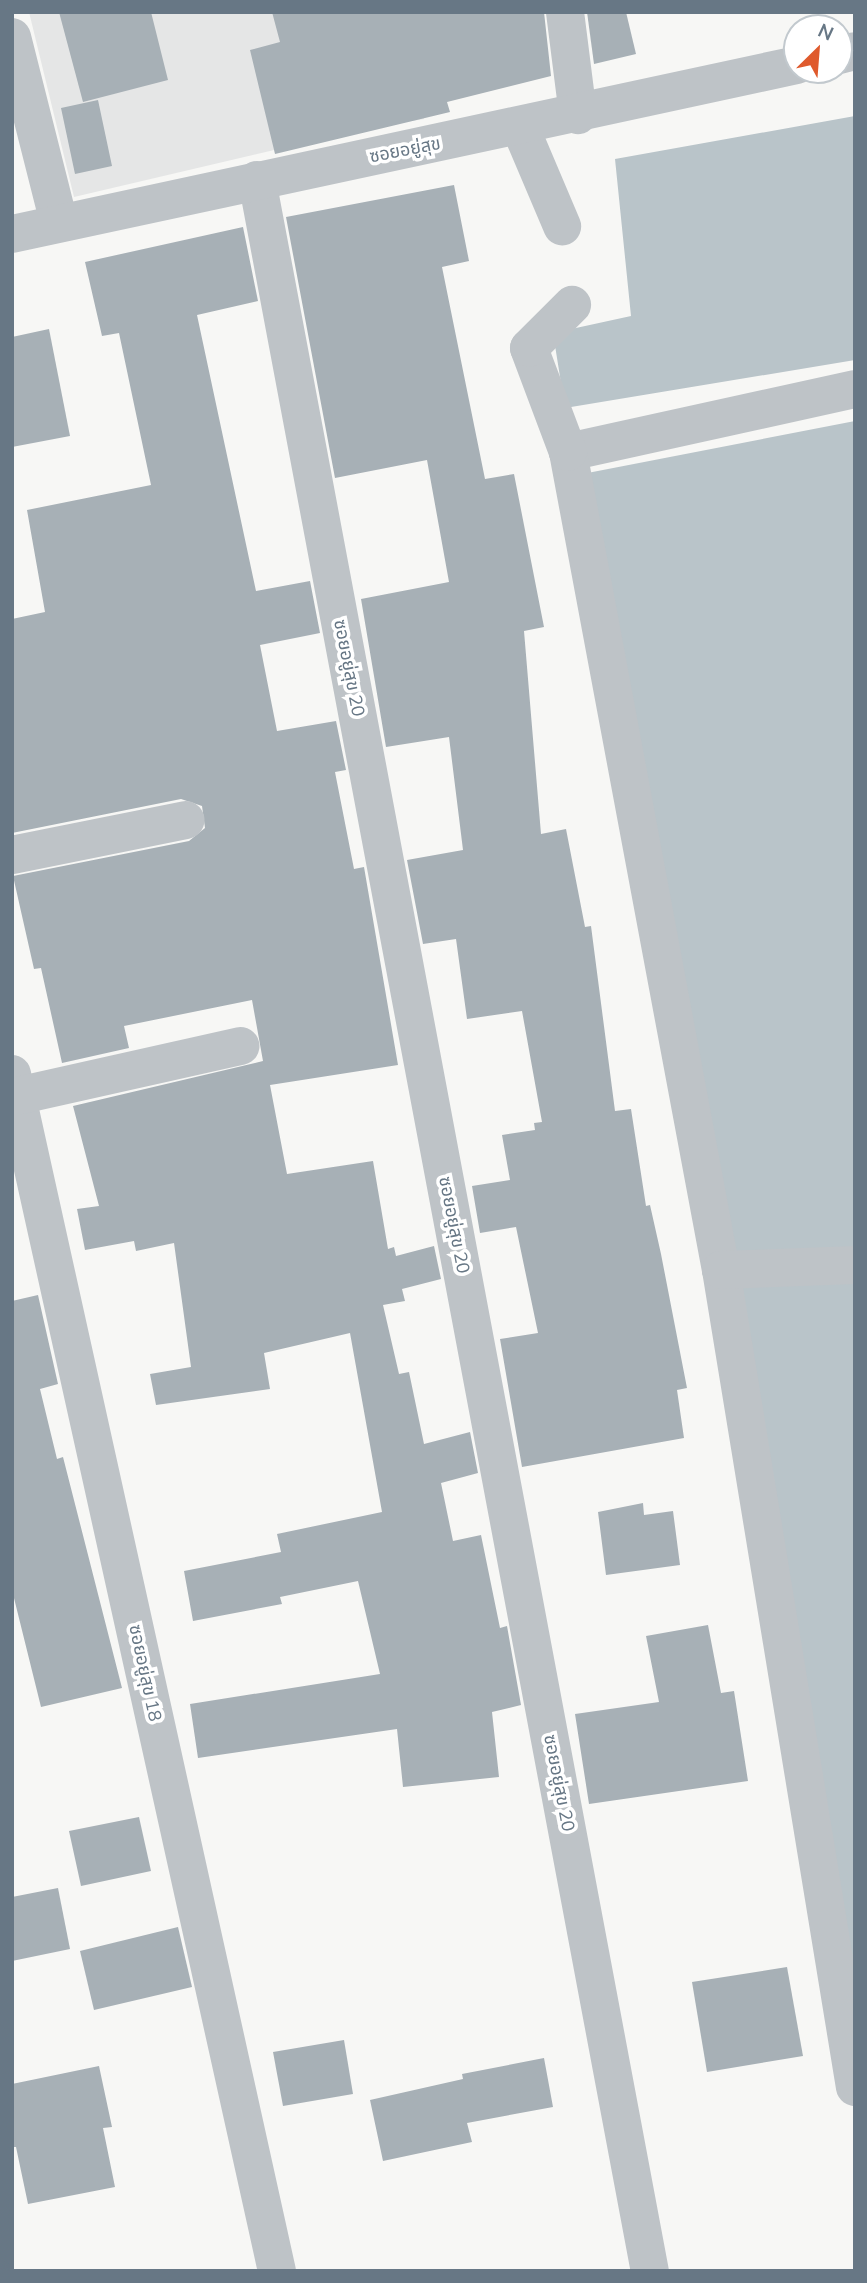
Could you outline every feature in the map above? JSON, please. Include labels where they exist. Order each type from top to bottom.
[{"type":"street","points":[[565,12],[578,115]]},
{"type":"street","points":[[12,37],[59,223]]},
{"type":"street","name":"ซอยอยู่สุข","points":[[12,234],[257,180],[578,115],[783,68]]},
{"type":"street","points":[[520,127],[562,226]]},
{"type":"street","name":"ซอยอยู่สุข 20","points":[[257,180],[650,2271]]},
{"type":"street","points":[[572,305],[528,348],[568,452],[721,1270],[855,2087]]},
{"type":"street","points":[[568,452],[855,389]]},
{"type":"street","points":[[12,855],[186,820]]},
{"type":"street","points":[[15,1085],[240,1046]]},
{"type":"street","name":"ซอยอยู่สุข 18","points":[[15,1085],[277,2271]]},
{"type":"street","points":[[721,1270],[855,1265]]},
{"type":"shaded area","points":[[29,12],[396,12],[424,119],[363,129],[74,197]]},
{"type":"shaded area","points":[[855,116],[855,360],[565,408],[553,333],[631,316],[615,159]]},
{"type":"shaded area","points":[[855,421],[855,1996],[572,476]]},
{"type":"building","points":[[59,12],[151,12],[168,80],[83,102]]},
{"type":"building","points":[[272,12],[544,12],[551,76],[447,102],[450,112],[275,154],[250,50],[280,42]]},
{"type":"building","points":[[587,12],[626,12],[636,54],[594,64]]},
{"type":"building","points":[[98,100],[112,166],[75,174],[61,108]]},
{"type":"building","points":[[454,185],[469,261],[442,267],[485,479],[514,474],[544,627],[524,631],[541,834],[566,829],[585,927],[591,926],[615,1111],[631,1109],[646,1206],[650,1205],[687,1388],[677,1390],[684,1438],[522,1467],[500,1339],[538,1333],[516,1227],[480,1233],[472,1186],[510,1180],[502,1135],[535,1130],[534,1123],[542,1122],[522,1011],[467,1019],[456,939],[423,944],[407,860],[463,850],[449,737],[386,747],[361,599],[449,582],[427,460],[335,478],[286,217]]},
{"type":"building","points":[[243,227],[258,301],[197,315],[256,591],[310,581],[320,633],[260,645],[277,731],[336,721],[346,770],[335,772],[354,869],[364,867],[398,1065],[270,1085],[287,1174],[373,1161],[388,1249],[394,1247],[396,1256],[434,1246],[441,1279],[402,1289],[405,1301],[383,1305],[399,1374],[409,1372],[424,1444],[470,1432],[478,1473],[441,1483],[453,1541],[481,1535],[500,1628],[507,1626],[521,1705],[492,1712],[499,1777],[403,1787],[397,1729],[198,1758],[190,1704],[380,1674],[358,1581],[280,1597],[282,1604],[193,1621],[184,1571],[281,1552],[277,1534],[382,1512],[350,1333],[264,1353],[270,1389],[156,1405],[150,1374],[191,1367],[174,1243],[136,1251],[134,1241],[85,1250],[77,1209],[99,1206],[73,1106],[263,1061],[252,1000],[124,1026],[129,1048],[62,1063],[41,968],[34,969],[13,876],[189,841],[205,828],[202,806],[181,799],[12,833],[12,619],[45,612],[27,510],[151,485],[119,333],[102,336],[85,262]]},
{"type":"building","points":[[49,329],[70,436],[12,447],[12,337]]},
{"type":"building","points":[[38,1295],[58,1384],[40,1389],[57,1459],[63,1457],[122,1688],[41,1707],[12,1590],[12,1301]]},
{"type":"building","points":[[643,1503],[644,1515],[673,1511],[680,1565],[606,1575],[598,1512]]},
{"type":"building","points":[[708,1625],[721,1693],[734,1691],[748,1781],[589,1804],[575,1714],[659,1702],[646,1636]]},
{"type":"building","points":[[139,1817],[151,1871],[81,1886],[69,1831]]},
{"type":"building","points":[[58,1888],[70,1949],[12,1961],[12,1897]]},
{"type":"building","points":[[178,1927],[192,1987],[94,2010],[80,1951]]},
{"type":"building","points":[[787,1967],[803,2056],[707,2072],[692,1982]]},
{"type":"building","points":[[344,2040],[353,2094],[283,2106],[273,2052]]},
{"type":"building","points":[[544,2058],[553,2107],[467,2123],[472,2142],[383,2161],[370,2100],[463,2079],[462,2074]]},
{"type":"building","points":[[99,2066],[112,2127],[103,2128],[115,2187],[28,2204],[16,2147],[12,2147],[12,2084]]}]
